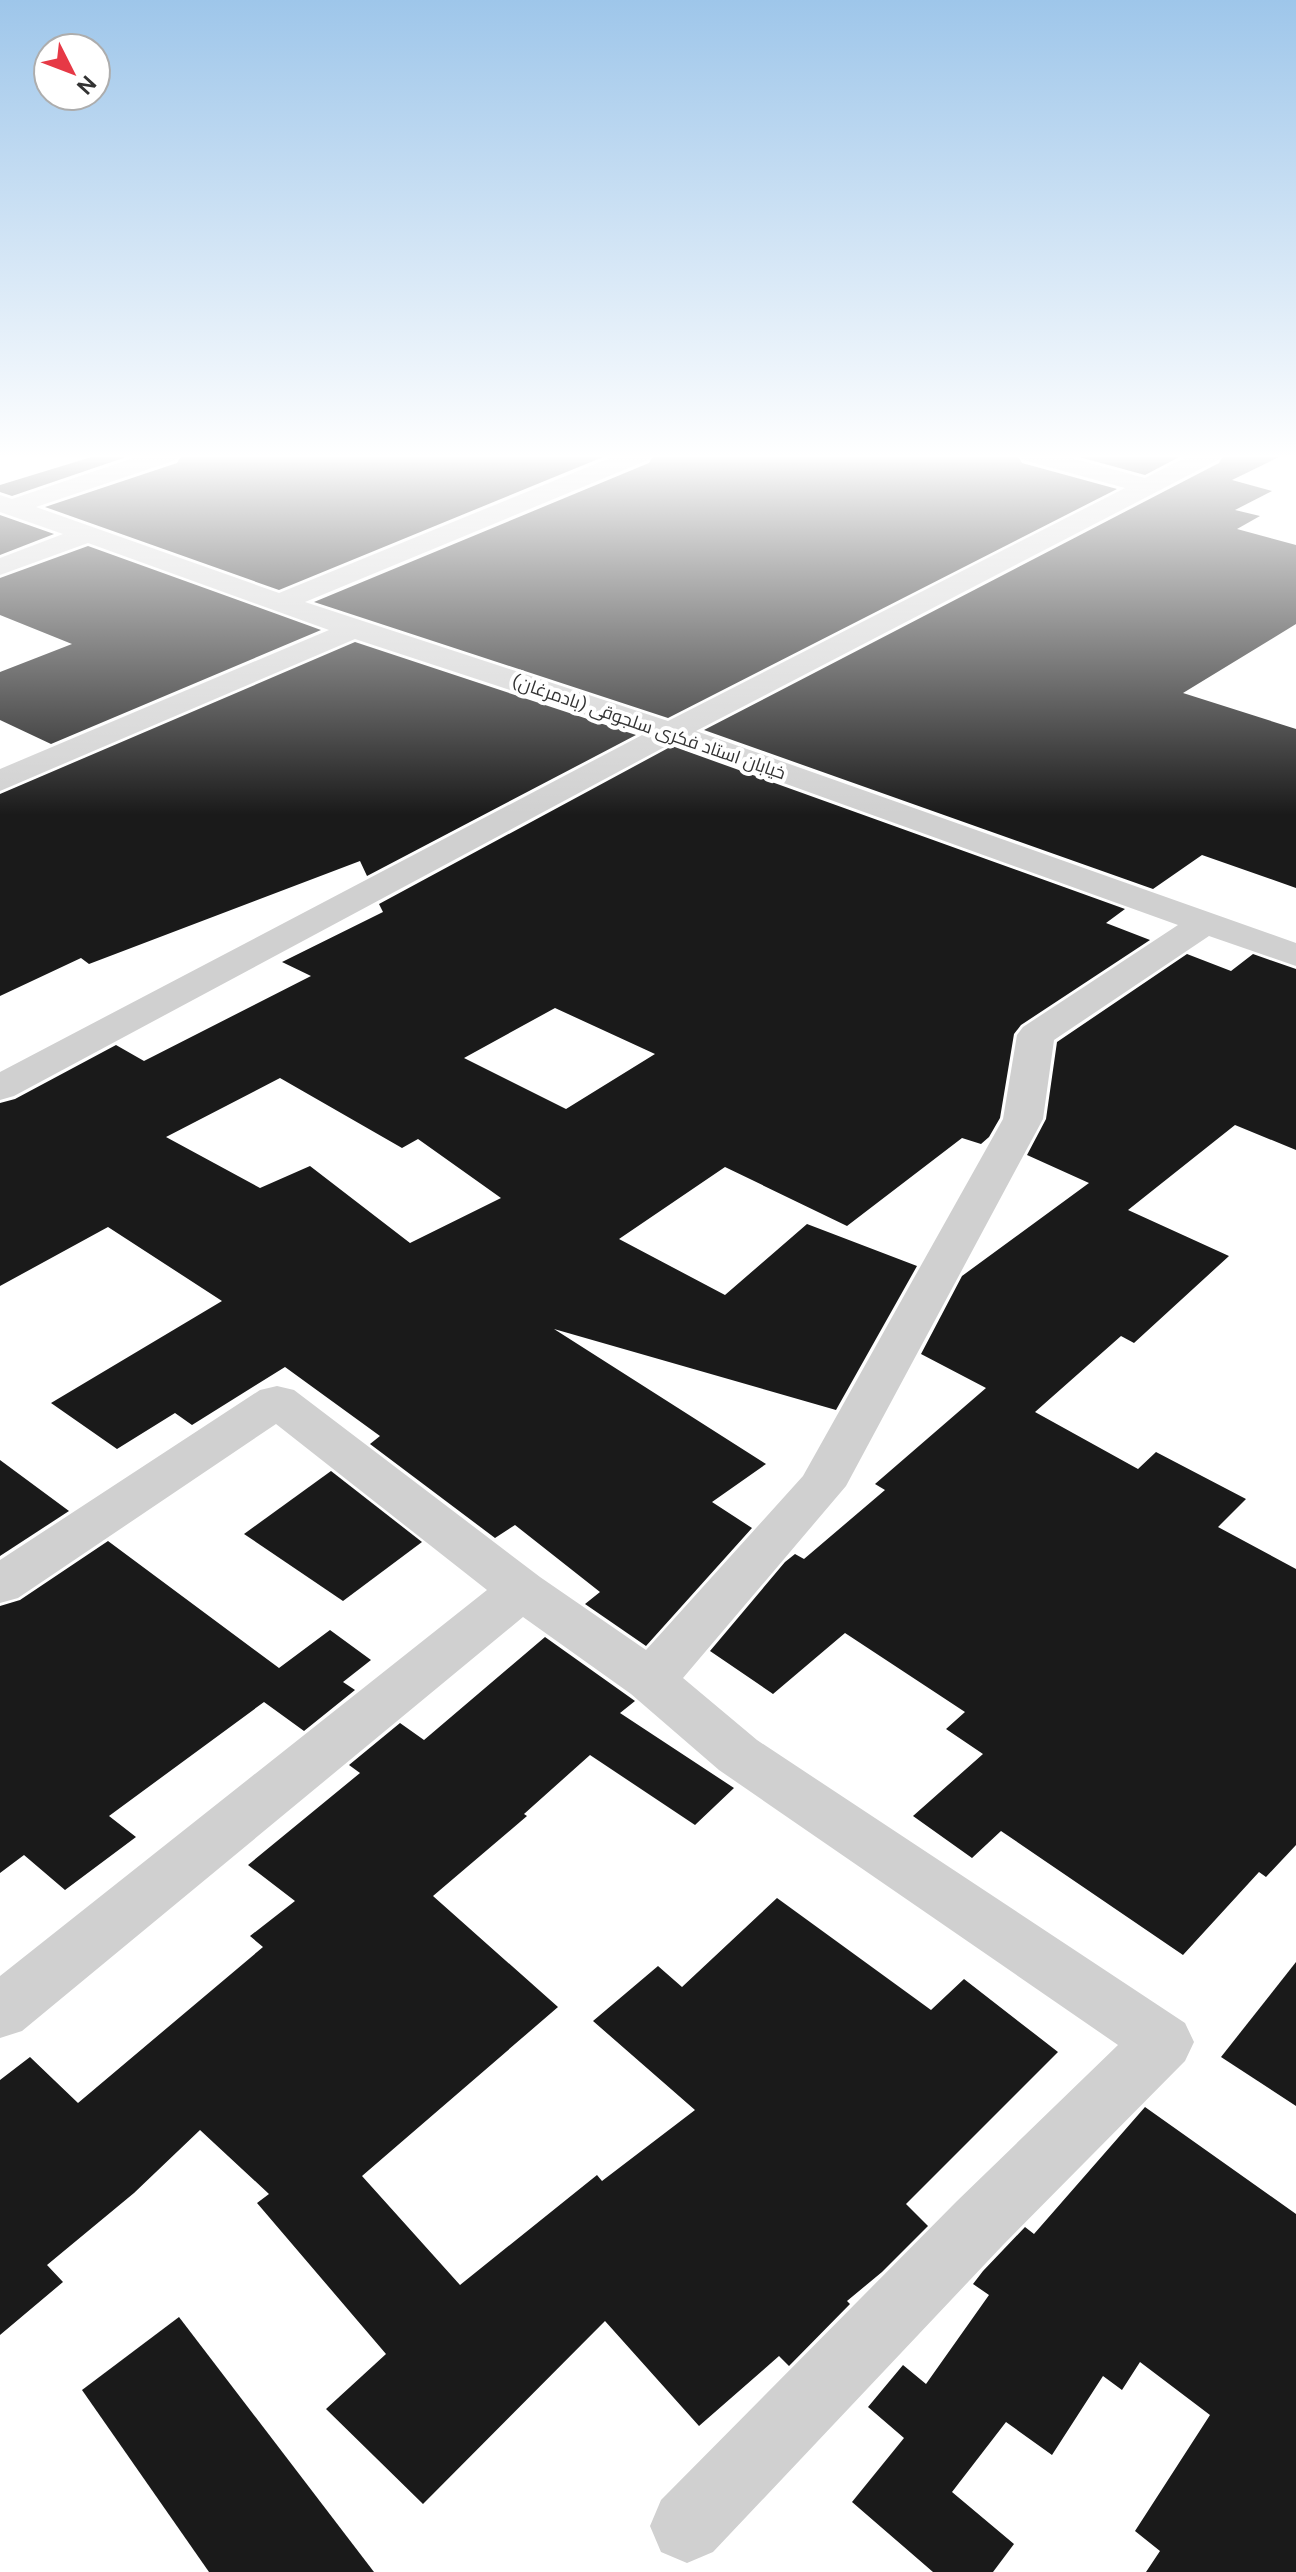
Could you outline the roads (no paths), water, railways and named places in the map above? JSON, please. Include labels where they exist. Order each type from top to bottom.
[{"type":"street","name":"خیابان استاد فکری سلجوقی (بادمرغان)","points":[[200,575],[670,732],[1296,955]]},
{"type":"street","points":[[279,603],[347,575]]},
{"type":"street","points":[[0,1088],[670,732],[973,575]]},
{"type":"street","points":[[0,781],[354,629]]},
{"type":"street","points":[[650,1680],[822,1486],[1023,1119],[1036,1035],[1207,922]]},
{"type":"street","points":[[0,1585],[277,1401],[522,1590],[650,1680],[738,1755],[1163,2042],[980,2223],[687,2526]]},
{"type":"street","points":[[0,2012],[522,1590]]}]
